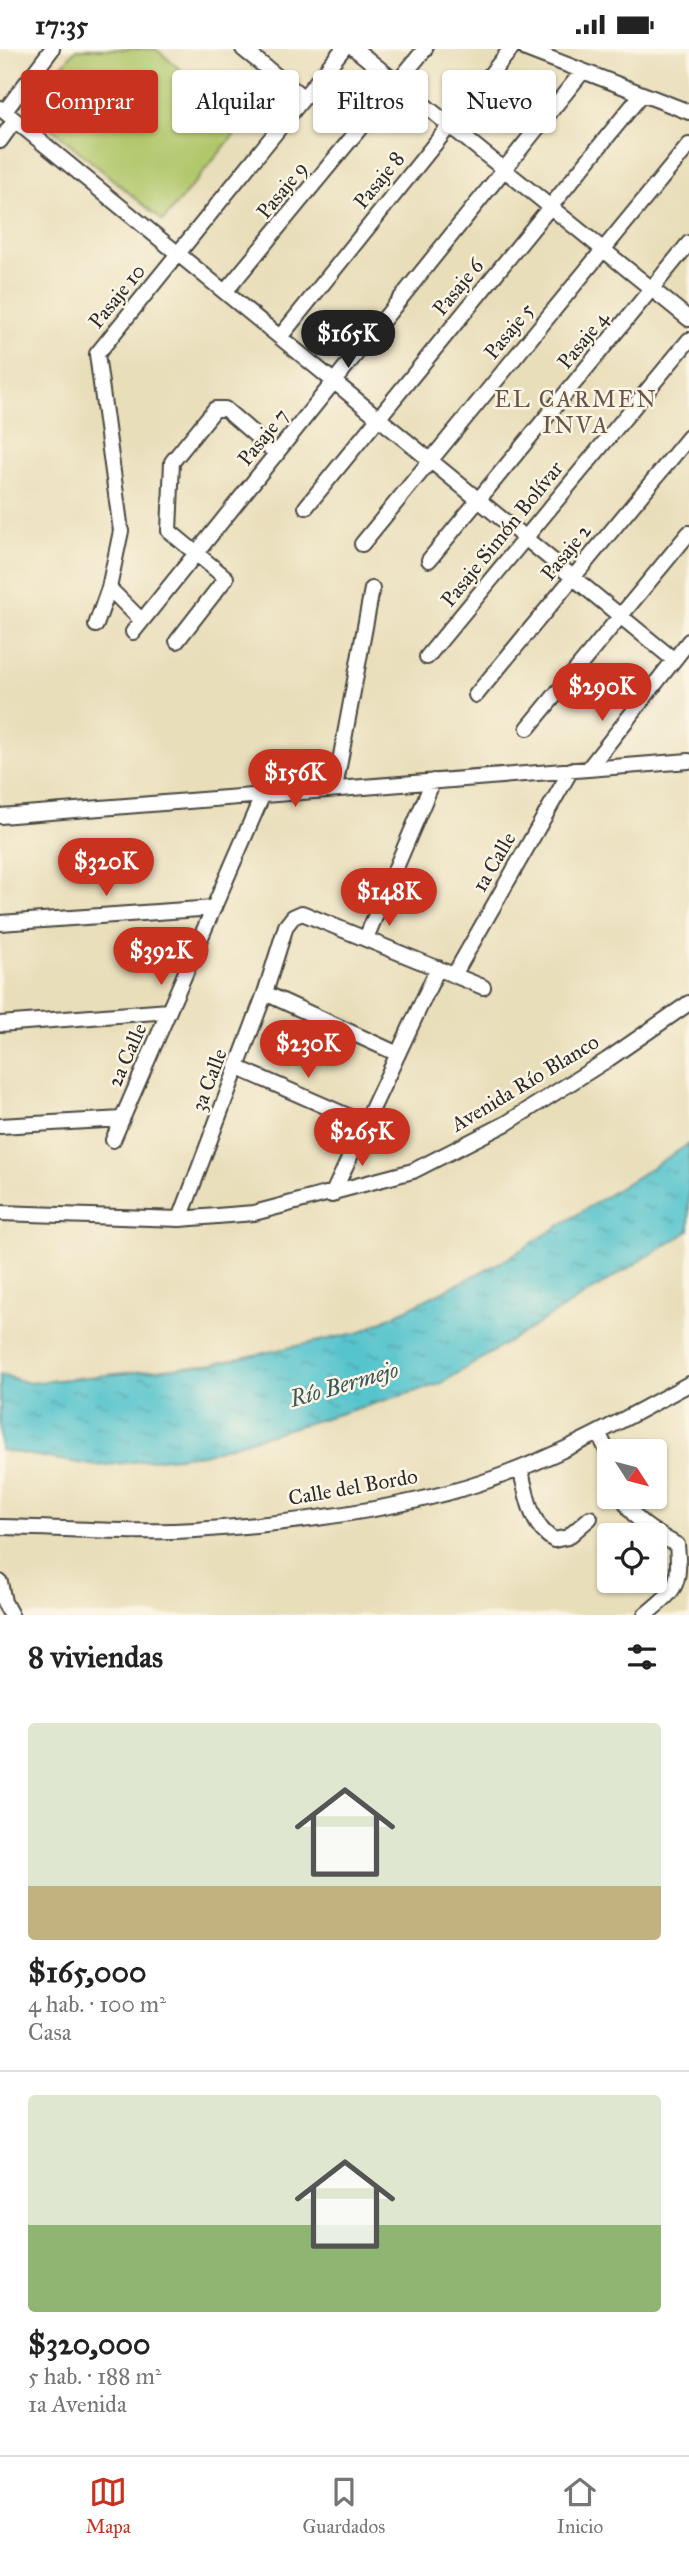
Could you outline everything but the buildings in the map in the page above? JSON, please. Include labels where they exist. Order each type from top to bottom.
[{"type":"street","points":[[0,141],[6,113],[52,49]]},
{"type":"street","points":[[243,49],[303,98]]},
{"type":"street","name":"Pasaje 10","points":[[96,625],[109,588],[121,531],[97,354],[343,49]]},
{"type":"street","points":[[355,49],[381,70]]},
{"type":"street","name":"Pasaje 9","points":[[408,70],[425,49]]},
{"type":"street","name":"Pasaje 8","points":[[494,70],[511,49]]},
{"type":"street","points":[[526,49],[689,112]]},
{"type":"street","name":"Pasaje 7","points":[[109,588],[138,627],[583,71]]},
{"type":"street","name":"Pasaje 6","points":[[306,507],[642,94]]},
{"type":"street","points":[[428,108],[442,119]]},
{"type":"street","points":[[6,113],[674,660]]},
{"type":"street","name":"Pasaje 9","points":[[225,292],[356,133]]},
{"type":"street","name":"Pasaje 8","points":[[280,337],[444,133]]},
{"type":"street","points":[[460,133],[689,319]]},
{"type":"street","name":"Pasaje 5","points":[[362,544],[689,145]]},
{"type":"street","name":"Pasaje 4","points":[[429,560],[689,243]]},
{"type":"street","name":"Pasaje Simón Bolívar","points":[[427,657],[689,339]]},
{"type":"street","points":[[177,641],[226,577],[169,531],[172,462],[215,409],[225,409],[277,454]]},
{"type":"street","name":"Pasaje 2","points":[[476,695],[689,437]]},
{"type":"street","points":[[528,728],[689,533]]},
{"type":"street","points":[[335,788],[372,589]]},
{"type":"street","points":[[588,769],[689,641]]},
{"type":"street","points":[[0,816],[689,761]]},
{"type":"street","name":"1a Calle","points":[[454,975],[571,771]]},
{"type":"street","points":[[433,781],[366,938],[483,987]]},
{"type":"street","name":"2a Calle","points":[[113,1140],[263,794]]},
{"type":"street","points":[[0,923],[214,908]]},
{"type":"street","name":"3a Calle","points":[[180,1219],[265,993],[286,926],[302,913],[366,938]]},
{"type":"street","points":[[332,1195],[438,968]]},
{"type":"street","points":[[265,993],[398,1054]]},
{"type":"street","name":"Avenida Río Blanco","points":[[0,1213],[180,1219],[254,1213],[332,1195],[413,1171],[506,1123],[607,1060],[689,1003]]},
{"type":"street","points":[[0,1024],[169,1011]]},
{"type":"street","points":[[236,1067],[366,1124]]},
{"type":"street","points":[[0,1126],[122,1119]]},
{"type":"street","name":"Calle del Bordo","points":[[0,1527],[194,1530],[336,1515],[467,1487],[520,1469],[599,1434],[689,1384]]},
{"type":"street","points":[[599,1434],[601,1439]]},
{"type":"street","points":[[520,1469],[534,1521],[542,1532],[554,1539],[568,1537],[590,1518]]},
{"type":"street","points":[[629,1509],[650,1530],[677,1545],[679,1568],[674,1590],[645,1615]]},
{"type":"street","points":[[0,1582],[4,1602],[11,1615]]},
{"type":"green space","points":[[76,49],[156,49],[181,70],[172,70],[172,133],[236,133],[163,221],[57,133],[158,133],[158,70],[59,70]]},
{"type":"water","name":"Río Bermejo","points":[[689,1144],[689,1231],[440,1384],[203,1454],[97,1466],[0,1450],[0,1374],[29,1383],[213,1364],[361,1332],[505,1260]]},
{"type":"district","name":"EL CARMEN INVA","points":[[576,412]]}]
